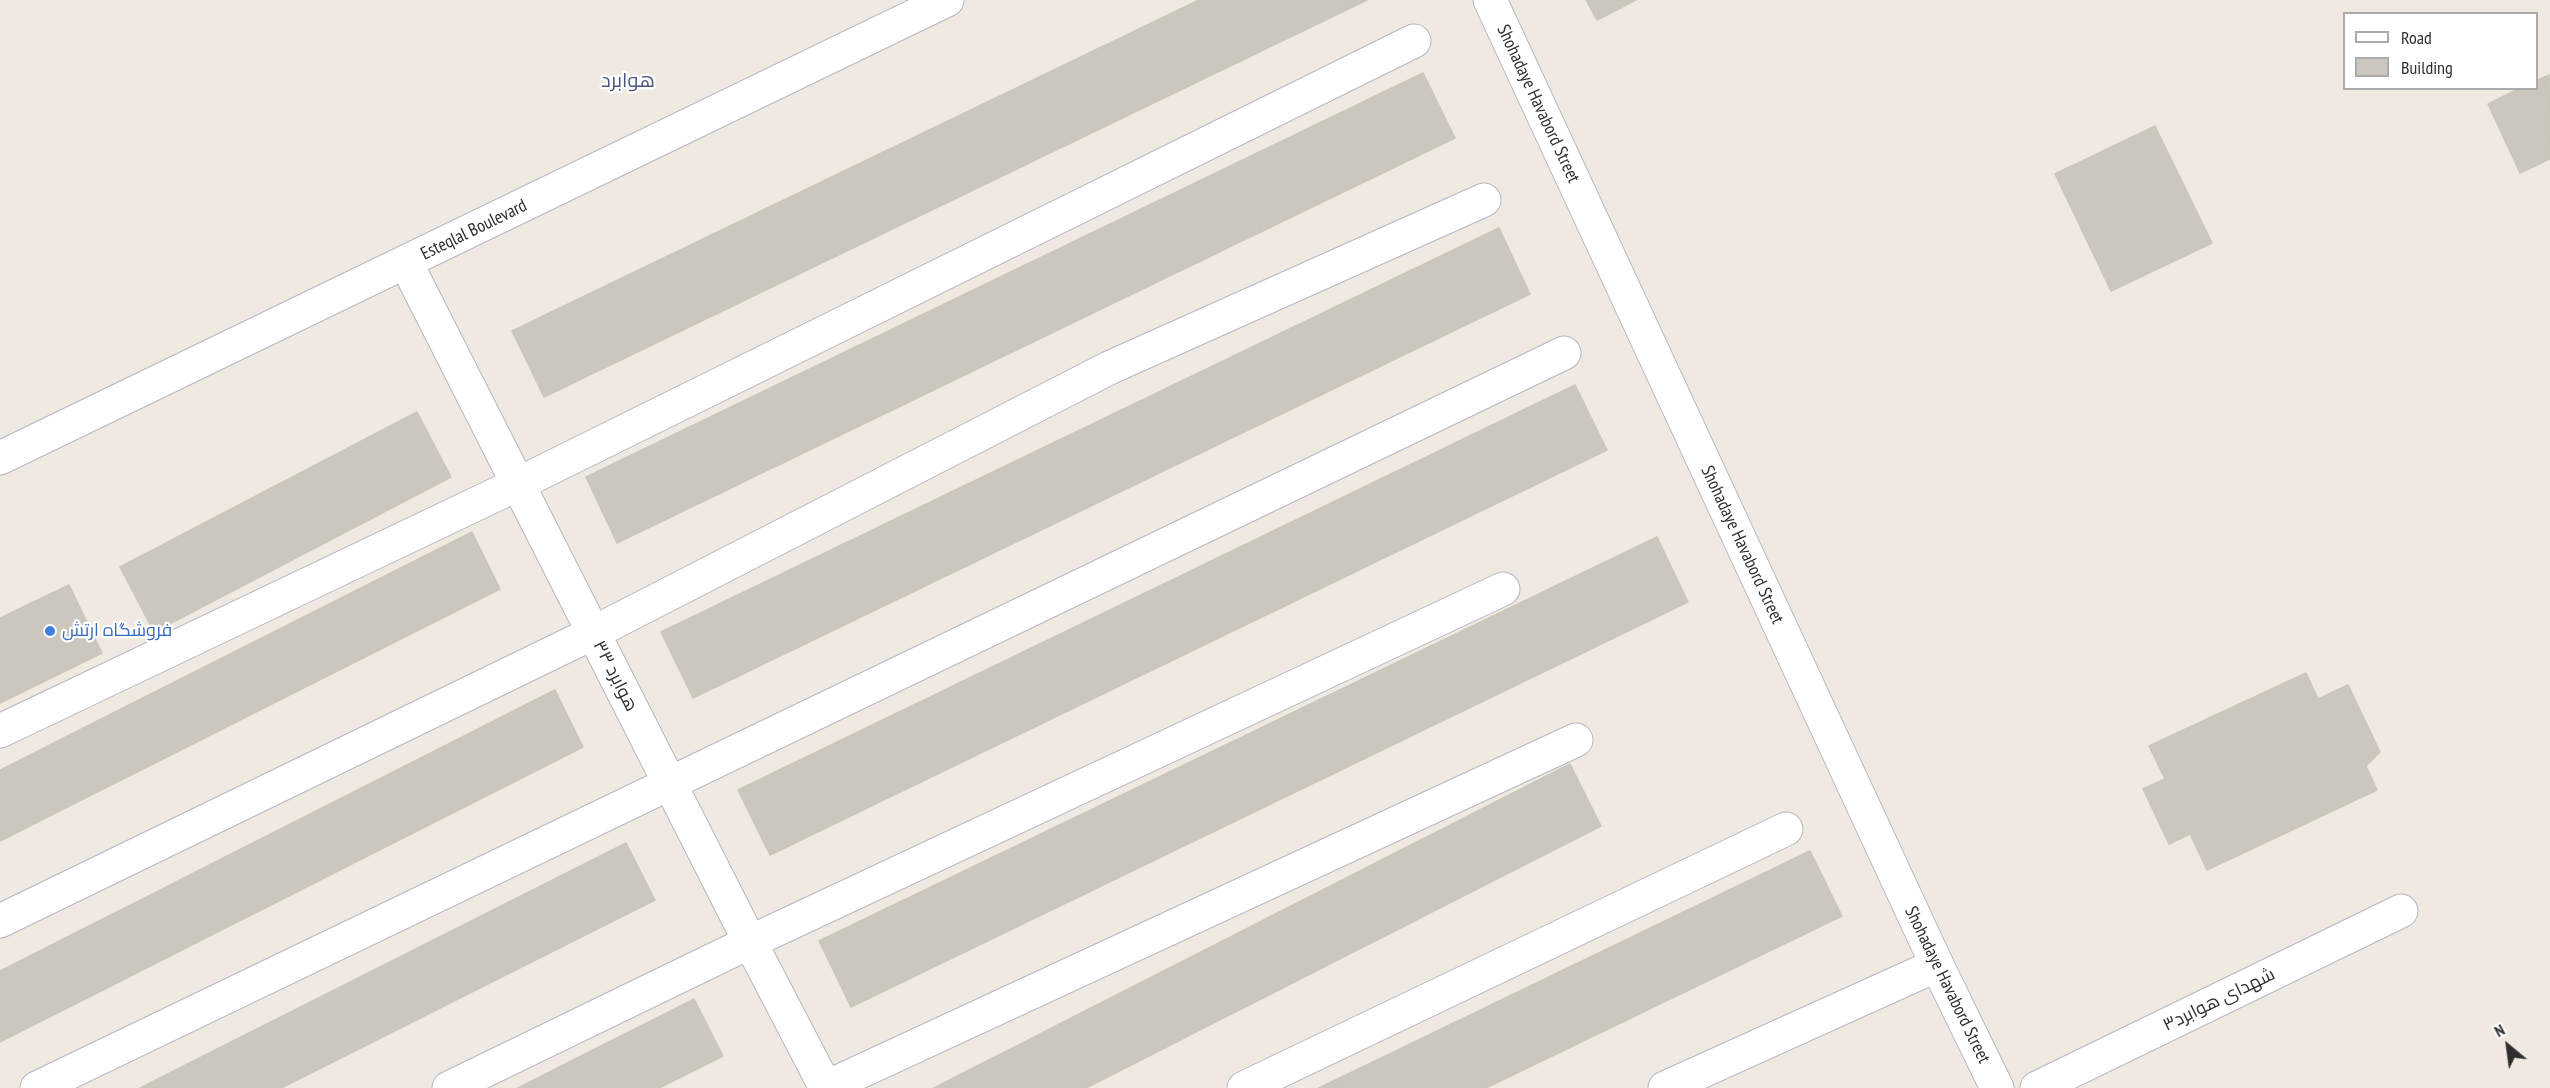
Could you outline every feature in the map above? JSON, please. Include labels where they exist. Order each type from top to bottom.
[{"type":"street","name":"Esteqlal Boulevard","points":[[0,458],[947,0]]},
{"type":"street","name":"Shohadaye Havabord Street","points":[[1490,0],[1937,965],[1997,1088]]},
{"type":"street","points":[[0,731],[518,484],[1414,41]]},
{"type":"street","points":[[0,921],[593,633],[1109,368],[1484,200]]},
{"type":"street","name":"۳۳ هوابرد","points":[[406,263],[826,1088]]},
{"type":"street","points":[[37,1088],[1564,353]]},
{"type":"street","points":[[449,1088],[750,942],[1503,589]]},
{"type":"street","points":[[826,1088],[1576,740]]},
{"type":"street","points":[[1244,1088],[1786,830]]},
{"type":"street","name":"۳شهدای هوابرد","points":[[2037,1088],[2402,911]]},
{"type":"street","points":[[1665,1088],[1937,965]]},
{"type":"building","points":[[1199,0],[1367,0],[544,397],[512,331]]},
{"type":"building","points":[[1586,0],[1636,0],[1597,20]]},
{"type":"building","points":[[1423,73],[1455,138],[617,543],[586,477]]},
{"type":"building","points":[[2549,75],[2550,159],[2520,173],[2488,104],[2516,90],[2538,90],[2538,80]]},
{"type":"building","points":[[2155,126],[2212,243],[2111,291],[2055,174]]},
{"type":"building","points":[[1499,228],[1530,294],[693,698],[661,632]]},
{"type":"building","points":[[1575,385],[1607,450],[770,855],[738,790]]},
{"type":"building","points":[[417,412],[451,477],[154,632],[120,567]]},
{"type":"building","points":[[472,532],[500,589],[0,841],[0,770]]},
{"type":"building","points":[[1657,537],[1688,602],[851,1007],[819,941]]},
{"type":"building","points":[[69,585],[102,653],[0,703],[0,618]]},
{"type":"building","points":[[2306,673],[2318,699],[2348,685],[2380,752],[2366,766],[2377,790],[2207,870],[2190,834],[2169,844],[2143,789],[2165,779],[2149,746]]},
{"type":"building","points":[[555,690],[583,747],[0,1042],[0,971]]},
{"type":"building","points":[[1570,764],[1601,826],[1086,1088],[934,1088]]},
{"type":"building","points":[[626,843],[655,900],[281,1088],[140,1088]]},
{"type":"building","points":[[1810,851],[1842,916],[1486,1088],[1319,1088]]},
{"type":"building","points":[[694,999],[723,1056],[659,1088],[518,1088]]},
{"type":"place","name":"فروشگاه ارتش","points":[[50,631]]},
{"type":"district","name":"هوابرد","points":[[628,81]]}]
